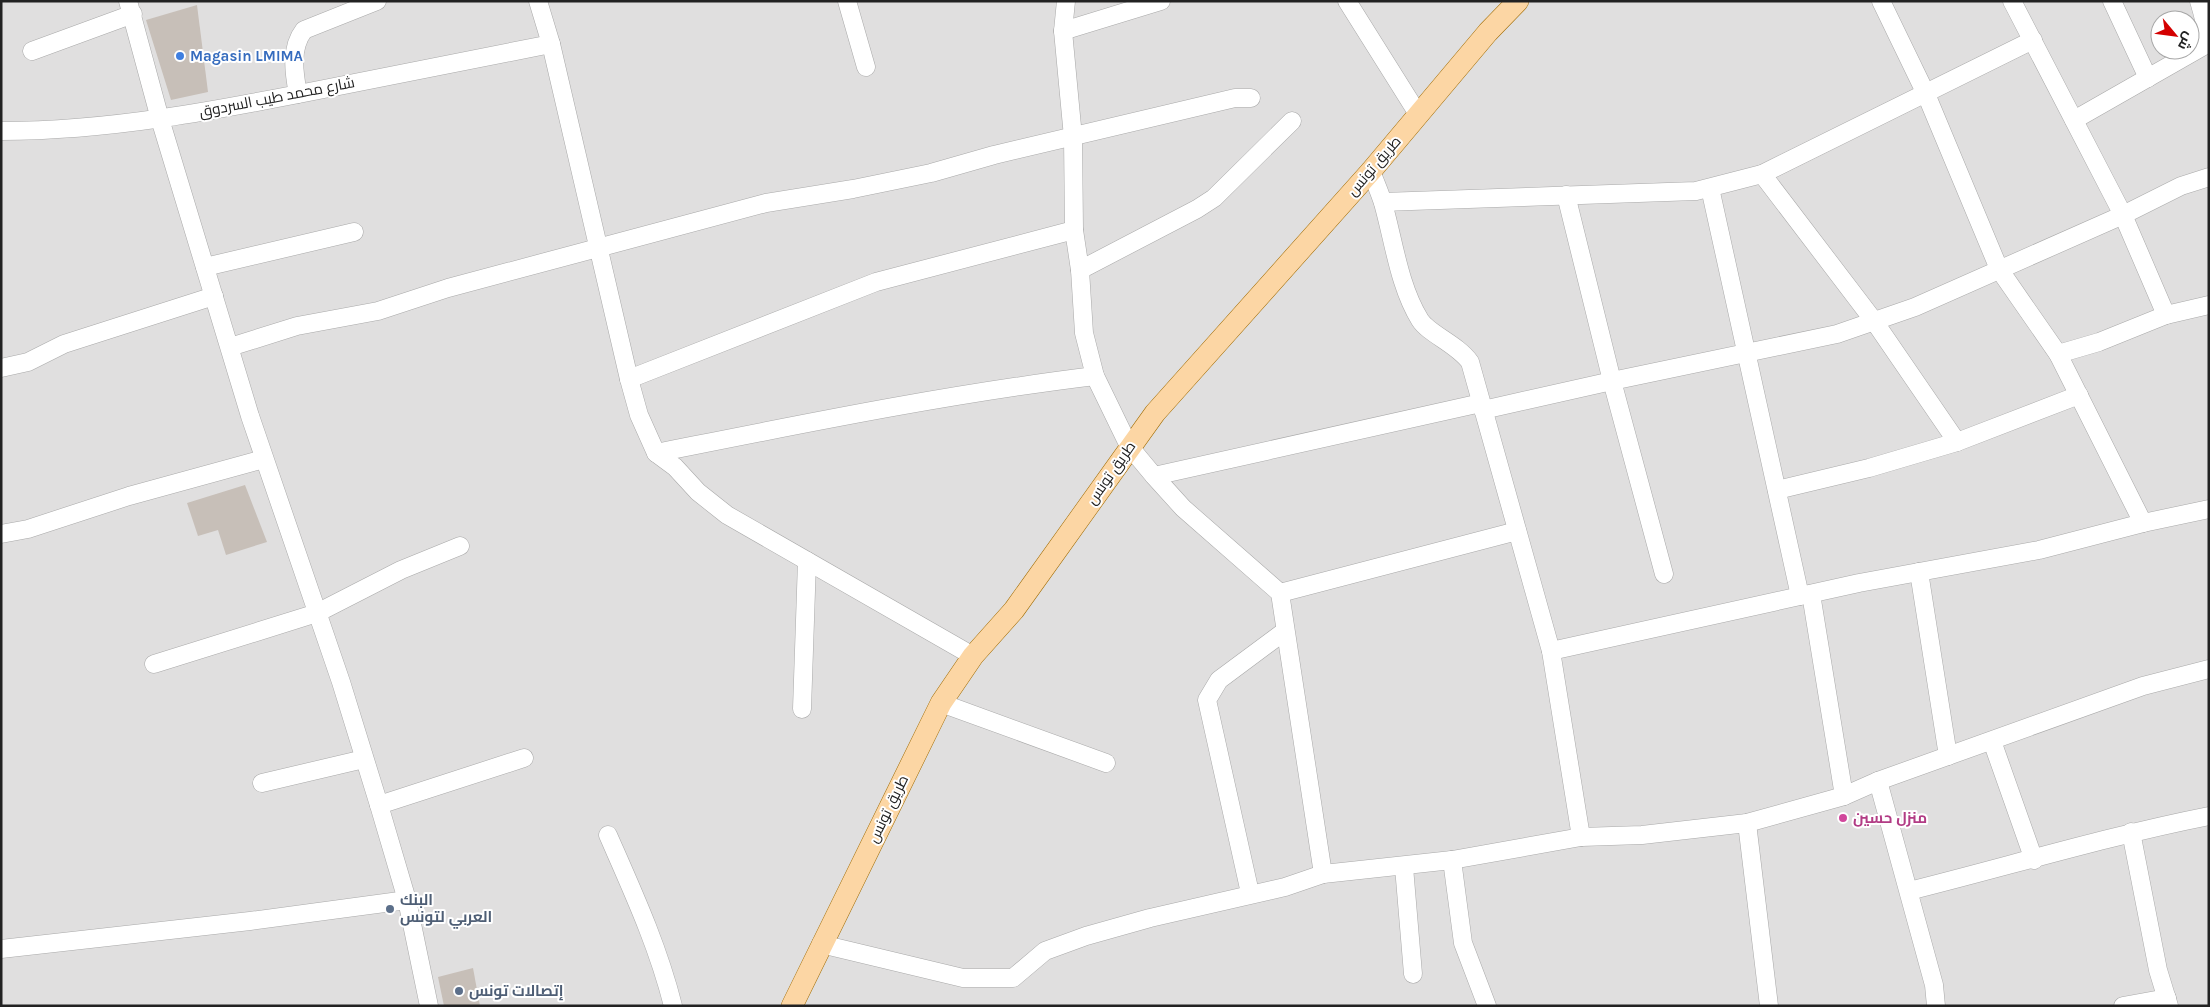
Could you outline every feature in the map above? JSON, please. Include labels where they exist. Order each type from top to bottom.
[{"type":"main road","name":"طريق تونس","points":[[792,1006],[941,703],[973,656],[1014,610],[1129,446],[1211,349],[1371,171],[1488,32],[1518,1]]},
{"type":"street","points":[[298,94],[294,70],[296,45],[304,30],[377,1]]},
{"type":"street","points":[[538,1],[551,44],[629,379],[639,415],[656,453],[675,467],[698,492],[727,515],[973,656]]},
{"type":"street","points":[[847,1],[866,67]]},
{"type":"street","points":[[1066,1],[1063,31],[1073,137],[1074,230],[1080,270],[1084,333],[1094,376],[1129,446],[1154,476],[1183,508],[1280,593],[1324,874]]},
{"type":"street","points":[[1063,31],[1161,1]]},
{"type":"street","points":[[1347,1],[1418,114]]},
{"type":"street","points":[[1881,1],[1926,94],[1999,269],[2058,354],[2143,523]]},
{"type":"street","points":[[2012,1],[2123,215],[2166,315]]},
{"type":"street","points":[[2112,1],[2148,78]]},
{"type":"street","points":[[2074,120],[2199,50],[2206,44],[2207,31],[2199,1]]},
{"type":"street","points":[[32,51],[131,8],[160,119],[264,459],[317,613],[379,806],[407,900],[429,1006]]},
{"type":"street","points":[[1383,202],[1696,191],[1710,188],[1762,174],[2032,40]]},
{"type":"street","name":"شارع محمد طيب السردوق","points":[[1,131],[92,126],[160,119],[551,44]]},
{"type":"street","points":[[230,347],[298,326],[378,311],[416,297],[766,203],[853,189],[921,175],[1235,98],[1251,98]]},
{"type":"street","points":[[1080,270],[1197,209],[1214,198],[1292,121]]},
{"type":"street","points":[[1371,171],[1383,202],[1393,248],[1407,291],[1421,322],[1462,351],[1470,362],[1551,651],[1581,837]]},
{"type":"street","points":[[1762,174],[1874,321],[1956,442]]},
{"type":"street","points":[[1154,476],[1482,406],[1838,334],[1915,307],[2123,215],[2181,186],[2209,177]]},
{"type":"street","points":[[1710,188],[1777,490],[1805,595],[1844,796]]},
{"type":"street","points":[[1566,195],[1612,380],[1664,574]]},
{"type":"street","points":[[629,379],[876,282],[1074,230]]},
{"type":"street","points":[[205,267],[354,232]]},
{"type":"street","points":[[1,368],[28,362],[64,344],[214,296]]},
{"type":"street","points":[[2058,354],[2099,342],[2166,315],[2209,305]]},
{"type":"street","points":[[656,453],[886,408],[1017,385],[1094,376]]},
{"type":"street","points":[[1777,490],[1869,468],[1956,442],[2079,395]]},
{"type":"street","points":[[1,534],[28,529],[129,496],[264,459]]},
{"type":"street","points":[[1551,651],[1805,595],[2039,550],[2143,523],[2209,509]]},
{"type":"street","points":[[1280,593],[1517,531]]},
{"type":"street","points":[[154,664],[317,613],[401,570],[460,546]]},
{"type":"street","points":[[802,710],[807,562]]},
{"type":"street","points":[[1919,572],[1948,756]]},
{"type":"street","points":[[1250,893],[1207,700],[1219,680],[1285,632]]},
{"type":"street","points":[[821,944],[964,978],[1013,978],[1045,951],[1070,942],[1150,918],[1250,893],[1284,887],[1324,874],[1404,867],[1581,837],[1642,834],[1747,823],[1844,796],[1878,781],[2143,686],[2209,669]]},
{"type":"street","points":[[941,703],[1106,763]]},
{"type":"street","points":[[1992,741],[2034,860]]},
{"type":"street","points":[[379,806],[524,758]]},
{"type":"street","points":[[262,783],[364,759]]},
{"type":"street","points":[[1878,781],[1910,891],[1934,985],[1936,1006]]},
{"type":"street","points":[[1910,891],[2034,860],[2131,832],[2209,816]]},
{"type":"street","points":[[1747,823],[1770,1006]]},
{"type":"street","points":[[2123,1006],[2168,1002],[2158,970],[2131,832]]},
{"type":"street","points":[[608,835],[659,954],[673,1006]]},
{"type":"street","points":[[1452,860],[1463,943],[1486,1006]]},
{"type":"street","points":[[1404,867],[1412,974]]},
{"type":"street","points":[[1,949],[240,922],[407,900]]},
{"type":"shaded area","points":[[1,1],[2209,1],[2209,1006],[1,1006]]},
{"type":"building","name":"Magasin LMIMA","points":[[197,5],[208,92],[171,100],[146,20]]},
{"type":"building","points":[[245,485],[267,542],[226,555],[218,530],[198,536],[187,503]]},
{"type":"building","name":"إتصالات تونس","points":[[473,968],[480,1006],[444,1006],[438,977]]},
{"type":"place","name":"Magasin LMIMA","points":[[180,56]]},
{"type":"place","name":"منزل حسين","points":[[1843,818]]},
{"type":"place","name":"البنك العربي لتونس","points":[[390,909]]},
{"type":"place","name":"إتصالات تونس","points":[[459,991]]}]
